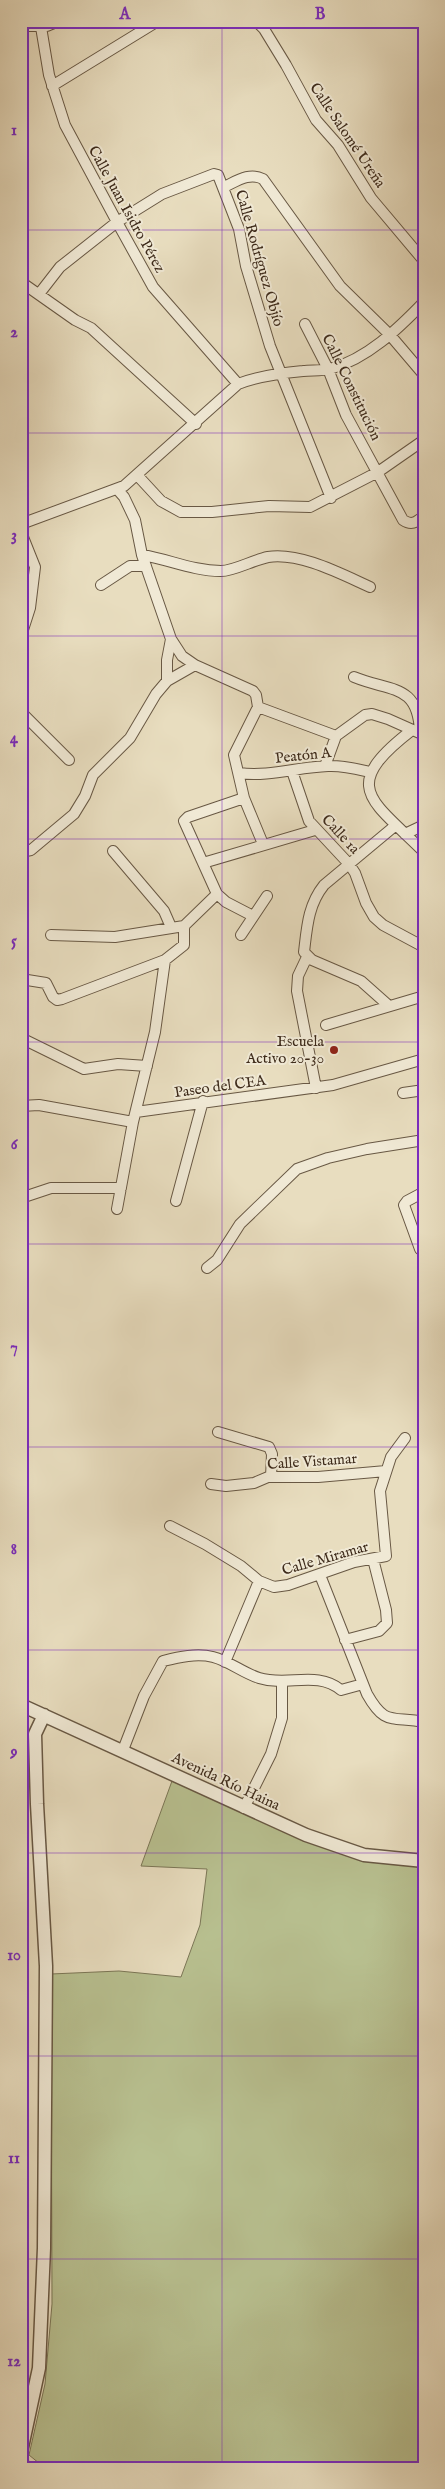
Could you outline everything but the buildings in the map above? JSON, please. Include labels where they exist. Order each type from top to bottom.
[{"type":"street","points":[[21,26],[40,23],[47,26],[59,21]]},
{"type":"street","name":"Calle Salomé Ureña","points":[[256,21],[264,30],[286,65],[316,120],[338,145],[371,198],[424,261]]},
{"type":"street","points":[[52,86],[126,43],[151,22]]},
{"type":"street","name":"Calle Juan Isidro Pérez","points":[[40,23],[52,86],[65,125],[117,222],[153,287],[238,384]]},
{"type":"street","name":"Calle Rodríguez Objío","points":[[39,294],[60,268],[117,222],[162,194],[214,174],[221,178],[239,229],[259,315],[331,498]]},
{"type":"street","points":[[224,187],[249,176],[255,175],[263,179],[340,286],[390,335],[424,375]]},
{"type":"street","points":[[21,282],[75,320],[91,328],[196,424]]},
{"type":"street","points":[[21,524],[117,489],[196,424],[238,384],[283,374],[328,369],[347,362],[390,335],[424,302]]},
{"type":"street","name":"Calle Constitución","points":[[305,324],[328,369],[346,415],[403,520],[408,524],[414,524],[424,516]]},
{"type":"street","points":[[137,474],[161,501],[181,512],[212,512],[269,506],[304,508],[331,498],[378,472],[424,440]]},
{"type":"street","points":[[117,489],[124,497],[135,520],[142,555],[171,639],[182,656],[194,665],[253,691],[256,695],[258,707],[234,755],[244,798],[263,844]]},
{"type":"street","points":[[21,532],[35,567],[30,608],[21,636]]},
{"type":"street","points":[[142,555],[160,558],[189,567],[222,571],[254,560],[278,556],[323,566],[370,587]]},
{"type":"street","points":[[101,585],[130,566],[146,566]]},
{"type":"street","points":[[167,681],[167,660],[171,639]]},
{"type":"street","points":[[21,852],[31,850],[74,814],[85,796],[93,775],[130,738],[156,694],[167,681],[194,665]]},
{"type":"street","points":[[354,677],[370,684],[397,689],[414,701],[419,717],[419,732]]},
{"type":"street","points":[[258,707],[336,736]]},
{"type":"street","points":[[21,712],[69,760]]},
{"type":"street","points":[[325,766],[336,736],[365,715],[380,717],[419,732]]},
{"type":"street","points":[[419,732],[380,757],[370,772],[368,785],[370,795],[396,825],[424,852]]},
{"type":"street","name":"Peatón A","points":[[239,773],[251,775],[325,766],[370,772]]},
{"type":"street","name":"Calle 1a","points":[[292,771],[309,821],[315,830],[349,864],[355,873],[366,903],[374,916],[383,925],[424,947]]},
{"type":"street","points":[[244,798],[188,817],[184,821],[217,894],[226,902],[253,916]]},
{"type":"street","points":[[388,1005],[361,981],[307,957],[304,952],[309,911],[316,895],[324,885],[396,825]]},
{"type":"street","points":[[405,834],[424,825]]},
{"type":"street","points":[[203,863],[315,830]]},
{"type":"street","points":[[113,851],[164,911],[171,927]]},
{"type":"street","points":[[51,935],[115,937],[184,926],[217,894]]},
{"type":"street","points":[[241,935],[267,896]]},
{"type":"street","points":[[21,979],[46,983],[53,997],[57,1000],[165,960],[184,945],[184,926]]},
{"type":"street","points":[[307,957],[298,976],[298,991],[316,1088]]},
{"type":"street","points":[[117,1210],[135,1117],[155,1032],[165,960]]},
{"type":"street","points":[[326,1025],[388,1005],[424,996]]},
{"type":"street","points":[[21,1038],[84,1068],[118,1064],[147,1066]]},
{"type":"street","name":"Paseo del CEA","points":[[21,1106],[39,1105],[135,1117],[203,1101],[316,1088],[424,1059]]},
{"type":"street","points":[[402,1093],[424,1090]]},
{"type":"street","points":[[176,1201],[203,1101]]},
{"type":"street","points":[[207,1268],[217,1260],[240,1224],[298,1169],[328,1158],[367,1149],[424,1140]]},
{"type":"street","points":[[21,1198],[51,1188],[121,1188]]},
{"type":"street","points":[[424,1192],[407,1200],[404,1205],[420,1248],[424,1248]]},
{"type":"street","points":[[218,1432],[269,1447],[272,1454],[272,1478]]},
{"type":"street","points":[[386,1471],[391,1457],[405,1438]]},
{"type":"street","name":"Calle Vistamar","points":[[211,1484],[226,1486],[254,1483],[272,1478],[318,1477],[386,1471]]},
{"type":"street","name":"Calle Miramar","points":[[170,1526],[221,1554],[259,1581],[274,1587],[288,1586],[354,1562],[386,1556],[380,1491],[386,1471]]},
{"type":"street","points":[[345,1640],[378,1630],[387,1623],[386,1610],[373,1559]]},
{"type":"street","points":[[320,1575],[363,1684],[375,1708],[386,1718],[424,1722]]},
{"type":"street","points":[[225,1662],[259,1581]]},
{"type":"street","points":[[123,1750],[144,1696],[163,1661],[186,1656],[212,1657],[259,1678],[282,1682],[314,1678],[332,1683],[341,1690],[363,1684]]},
{"type":"street","points":[[244,1808],[274,1745],[282,1718],[282,1682]]},
{"type":"street","name":"Avenida Río Haina","points":[[21,1705],[306,1835],[364,1855],[424,1861]]},
{"type":"street","points":[[21,2452],[39,2368],[44,2248],[46,1966],[35,1734],[44,1715]]},
{"type":"street","points":[[21,2462],[29,2468]]},
{"type":"green space","points":[[172,1781],[303,1840],[389,1863],[424,1867],[424,2468],[45,2468],[29,2455],[45,2384],[52,2304],[51,1974],[119,1971],[181,1977],[200,1925],[207,1869],[141,1866]]},
{"type":"place","name":"Escuela Activo 20-30","points":[[334,1050]]}]
